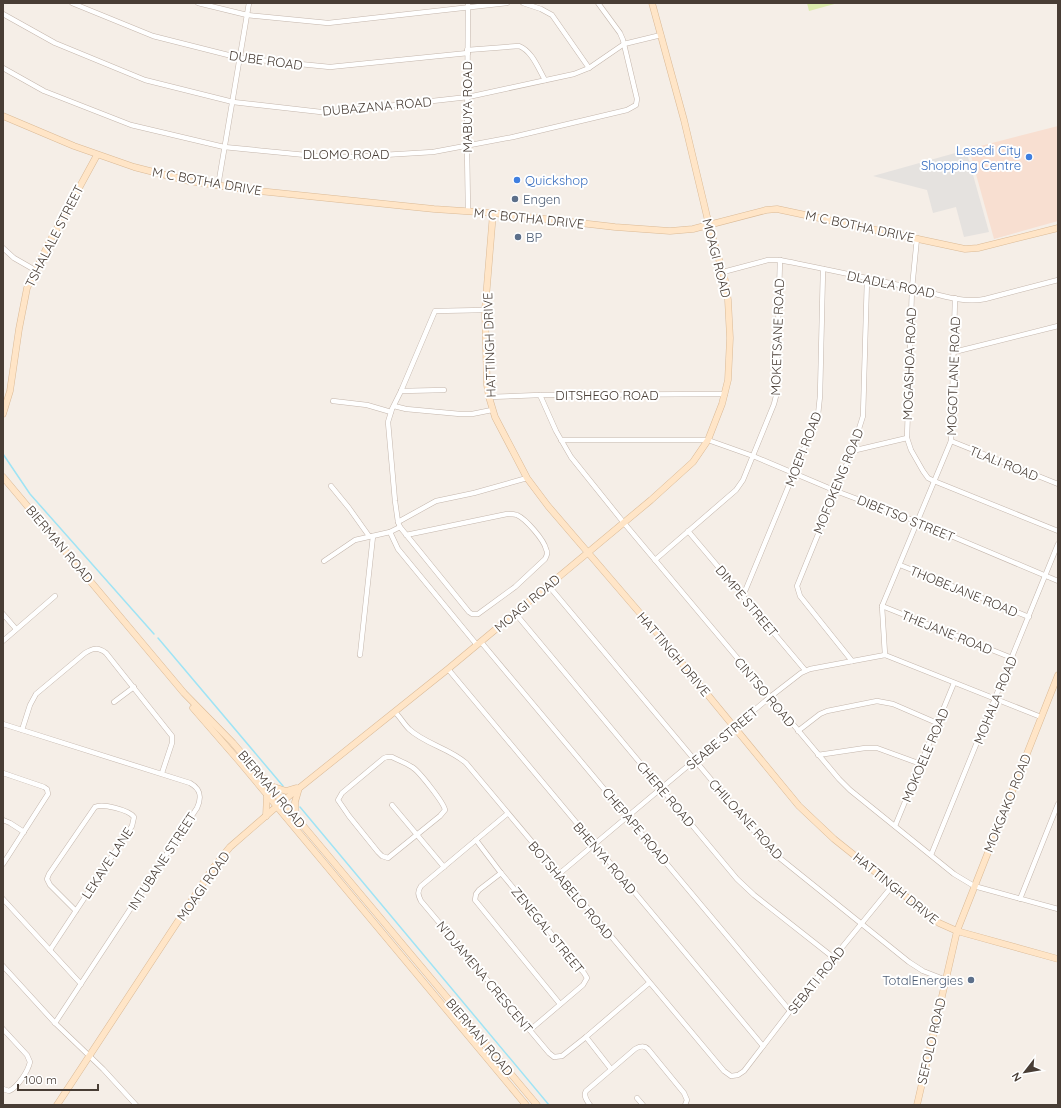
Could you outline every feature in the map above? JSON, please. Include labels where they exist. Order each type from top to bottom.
[{"type":"street","name":"DUBE ROAD","points":[[72,3],[154,36],[240,58],[330,67],[519,46],[531,55],[545,80]]},
{"type":"street","points":[[198,3],[247,15],[332,23],[468,5],[507,3]]},
{"type":"street","points":[[218,186],[249,3]]},
{"type":"street","points":[[523,3],[542,9],[553,17],[590,68]]},
{"type":"street","points":[[598,3],[620,33],[624,44]]},
{"type":"street","name":"MOAGI ROAD","points":[[57,1105],[220,858],[230,847],[283,801],[448,669],[624,523],[684,471],[693,462],[708,440],[725,394],[729,374],[730,338],[728,300],[723,272],[709,225],[684,120],[676,96],[652,3]]},
{"type":"street","name":"MABUYA ROAD","points":[[468,5],[468,211]]},
{"type":"street","name":"DUBAZANA ROAD","points":[[3,14],[55,43],[145,80],[233,102],[328,112],[468,97],[582,72],[624,44],[661,35]]},
{"type":"street","name":"DLOMO ROAD","points":[[3,68],[44,91],[118,120],[143,128],[224,147],[316,156],[344,157],[433,152],[467,147],[513,138],[627,110],[637,104],[637,99],[624,44]]},
{"type":"street","name":"M C BOTHA DRIVE","points":[[3,116],[33,130],[97,155],[153,172],[189,181],[218,186],[330,198],[493,213],[650,230],[682,231],[766,210],[777,209],[958,248],[974,248],[1058,228]]},
{"type":"street","name":"TSHALALE STREET","points":[[3,414],[10,391],[25,296],[35,270],[97,155]]},
{"type":"street","name":"HATTINGH DRIVE","points":[[493,213],[485,310],[489,397],[492,410],[498,423],[527,478],[548,506],[657,633],[808,816],[939,924],[957,931],[1058,959]]},
{"type":"street","name":"MOGASHOA ROAD","points":[[917,238],[912,288],[907,438],[911,450],[923,471],[928,478],[934,481]]},
{"type":"street","points":[[3,248],[14,258],[35,270]]},
{"type":"street","name":"DLADLA ROAD","points":[[723,272],[768,260],[780,260],[955,298],[980,300],[1058,280]]},
{"type":"street","name":"MOKETSANE ROAD","points":[[655,560],[736,490],[743,480],[753,456],[776,396],[780,260]]},
{"type":"street","name":"MOEPI ROAD","points":[[743,596],[818,415],[823,269]]},
{"type":"street","name":"MOFOKENG ROAD","points":[[852,661],[800,596],[797,588],[798,582],[852,450],[864,413],[867,279]]},
{"type":"street","name":"MOGOTLANE ROAD","points":[[885,656],[882,606],[951,441],[955,298]]},
{"type":"street","points":[[406,535],[512,514],[521,518],[534,530],[546,548],[547,556],[543,562],[515,587],[482,612],[475,615],[469,612],[406,535],[399,525],[388,435],[388,422],[391,412],[435,311],[485,310]]},
{"type":"street","points":[[954,352],[1058,326]]},
{"type":"street","points":[[401,391],[444,390]]},
{"type":"street","name":"DITSHEGO ROAD","points":[[489,397],[540,395],[725,394]]},
{"type":"street","name":"CINTSO ROAD","points":[[540,395],[561,440],[571,457],[624,523],[818,755],[850,790],[960,878],[974,886],[1058,909]]},
{"type":"street","points":[[333,402],[367,406],[391,412]]},
{"type":"street","points":[[394,406],[406,409],[460,414],[472,414],[492,410]]},
{"type":"street","points":[[852,450],[907,438]]},
{"type":"street","name":"DIBETSO STREET","points":[[561,440],[708,440],[753,456],[836,491],[918,522],[1058,581]]},
{"type":"street","name":"TLALI ROAD","points":[[951,441],[1058,484]]},
{"type":"street","name":"BIERMAN ROAD","points":[[3,477],[184,693],[233,743],[283,801],[537,1105]]},
{"type":"street","points":[[324,561],[356,540],[390,532],[436,501],[474,493],[527,478]]},
{"type":"street","name":"BIERMAN ROAD","points":[[3,481],[167,678],[267,794],[276,807],[526,1105]]},
{"type":"street","points":[[934,481],[1058,531]]},
{"type":"street","points":[[331,486],[371,536],[360,655]]},
{"type":"street","name":"DIMPE STREET","points":[[688,531],[805,670]]},
{"type":"street","name":"CHEPAPE ROAD","points":[[390,532],[398,549],[628,816],[790,1011]]},
{"type":"street","name":"MOHALA ROAD","points":[[931,855],[996,700],[1058,544]]},
{"type":"street","name":"THOBEJANE ROAD","points":[[900,565],[1029,617]]},
{"type":"street","name":"CHILOANE ROAD","points":[[548,585],[771,851],[916,967],[946,980]]},
{"type":"street","points":[[3,641],[55,596]]},
{"type":"street","name":"THEJANE ROAD","points":[[882,606],[1012,658]]},
{"type":"street","name":"CHERE ROAD","points":[[515,613],[737,879],[754,895],[834,958]]},
{"type":"street","points":[[3,614],[16,629]]},
{"type":"street","points":[[22,730],[30,705],[36,694],[85,653],[93,648],[98,648],[106,653],[172,736],[172,743],[162,773]]},
{"type":"street","name":"SEABE STREET","points":[[559,874],[735,728],[770,697],[805,670],[885,656],[1041,717]]},
{"type":"street","name":"BHENYA ROAD","points":[[448,669],[763,1046]]},
{"type":"street","name":"MOKGAKO ROAD","points":[[957,931],[1058,675]]},
{"type":"street","name":"MOKOELE ROAD","points":[[895,826],[954,683]]},
{"type":"street","points":[[114,702],[134,687]]},
{"type":"street","points":[[798,731],[820,714],[827,711],[878,701],[893,704],[937,723]]},
{"type":"street","name":"BOTSHABELO ROAD","points":[[395,712],[414,732],[455,754],[466,763],[507,814],[724,1071],[731,1076],[738,1075]]},
{"type":"street","name":"INTUBANE STREET","points":[[3,724],[190,782],[199,790],[200,802],[197,808],[55,1023]]},
{"type":"street","points":[[818,755],[865,748],[877,748],[921,764]]},
{"type":"street","points":[[392,757],[416,770],[445,807],[444,813],[417,835],[390,857],[385,858],[339,803],[339,797],[384,758],[392,757]]},
{"type":"street","points":[[3,774],[44,786],[48,791],[48,797],[3,864]]},
{"type":"street","points":[[269,785],[286,791],[299,788],[295,802],[295,816]]},
{"type":"street","points":[[266,816],[267,794]]},
{"type":"street","points":[[1020,899],[1058,804]]},
{"type":"street","points":[[392,805],[444,866]]},
{"type":"street","name":"LEKAVE LANE","points":[[50,950],[76,911],[132,826],[134,817],[130,813],[103,806],[95,807],[49,874],[48,879],[50,885],[76,911]]},
{"type":"street","name":"N'DJAMENA CRESCENT","points":[[507,814],[421,886],[418,892],[420,898],[551,1055],[557,1058],[562,1056],[649,983]]},
{"type":"street","points":[[3,820],[24,832]]},
{"type":"street","name":"ZENEGAL STREET","points":[[476,840],[501,873],[586,976],[586,981],[583,985],[530,1030]]},
{"type":"street","points":[[501,873],[478,890],[475,900],[560,1004]]},
{"type":"street","name":"SEBATI ROAD","points":[[738,1075],[744,1070],[893,885]]},
{"type":"street","points":[[3,899],[81,984]]},
{"type":"street","name":"SEFOLO ROAD","points":[[916,1105],[957,931]]},
{"type":"street","points":[[3,966],[55,1023],[104,1069],[136,1105]]},
{"type":"street","points":[[3,1029],[27,1055],[30,1062],[28,1068],[15,1087],[9,1091],[3,1089]]},
{"type":"street","points":[[586,1037],[611,1069]]},
{"type":"street","points":[[590,1105],[585,1098],[585,1093],[588,1089],[635,1048],[640,1046],[645,1047],[684,1093],[687,1100],[685,1105]]},
{"type":"street","points":[[637,1098],[643,1105]]},
{"type":"shaded area","points":[[1058,126],[1058,221],[994,239],[969,149]]},
{"type":"shaded area","points":[[966,150],[989,232],[964,237],[956,207],[933,213],[927,190],[873,176]]},
{"type":"green space","points":[[807,3],[838,3],[809,11]]},
{"type":"waterway","points":[[3,454],[30,494],[154,634]]},
{"type":"waterway","points":[[158,638],[283,786]]},
{"type":"waterway","points":[[300,807],[549,1105]]},
{"type":"place","name":"Lesedi City Shopping Centre","points":[[1029,157]]},
{"type":"place","name":"Quickshop","points":[[517,180]]},
{"type":"place","name":"Engen","points":[[515,199]]},
{"type":"place","name":"BP","points":[[518,237]]},
{"type":"place","name":"TotalEnergies","points":[[971,980]]}]
